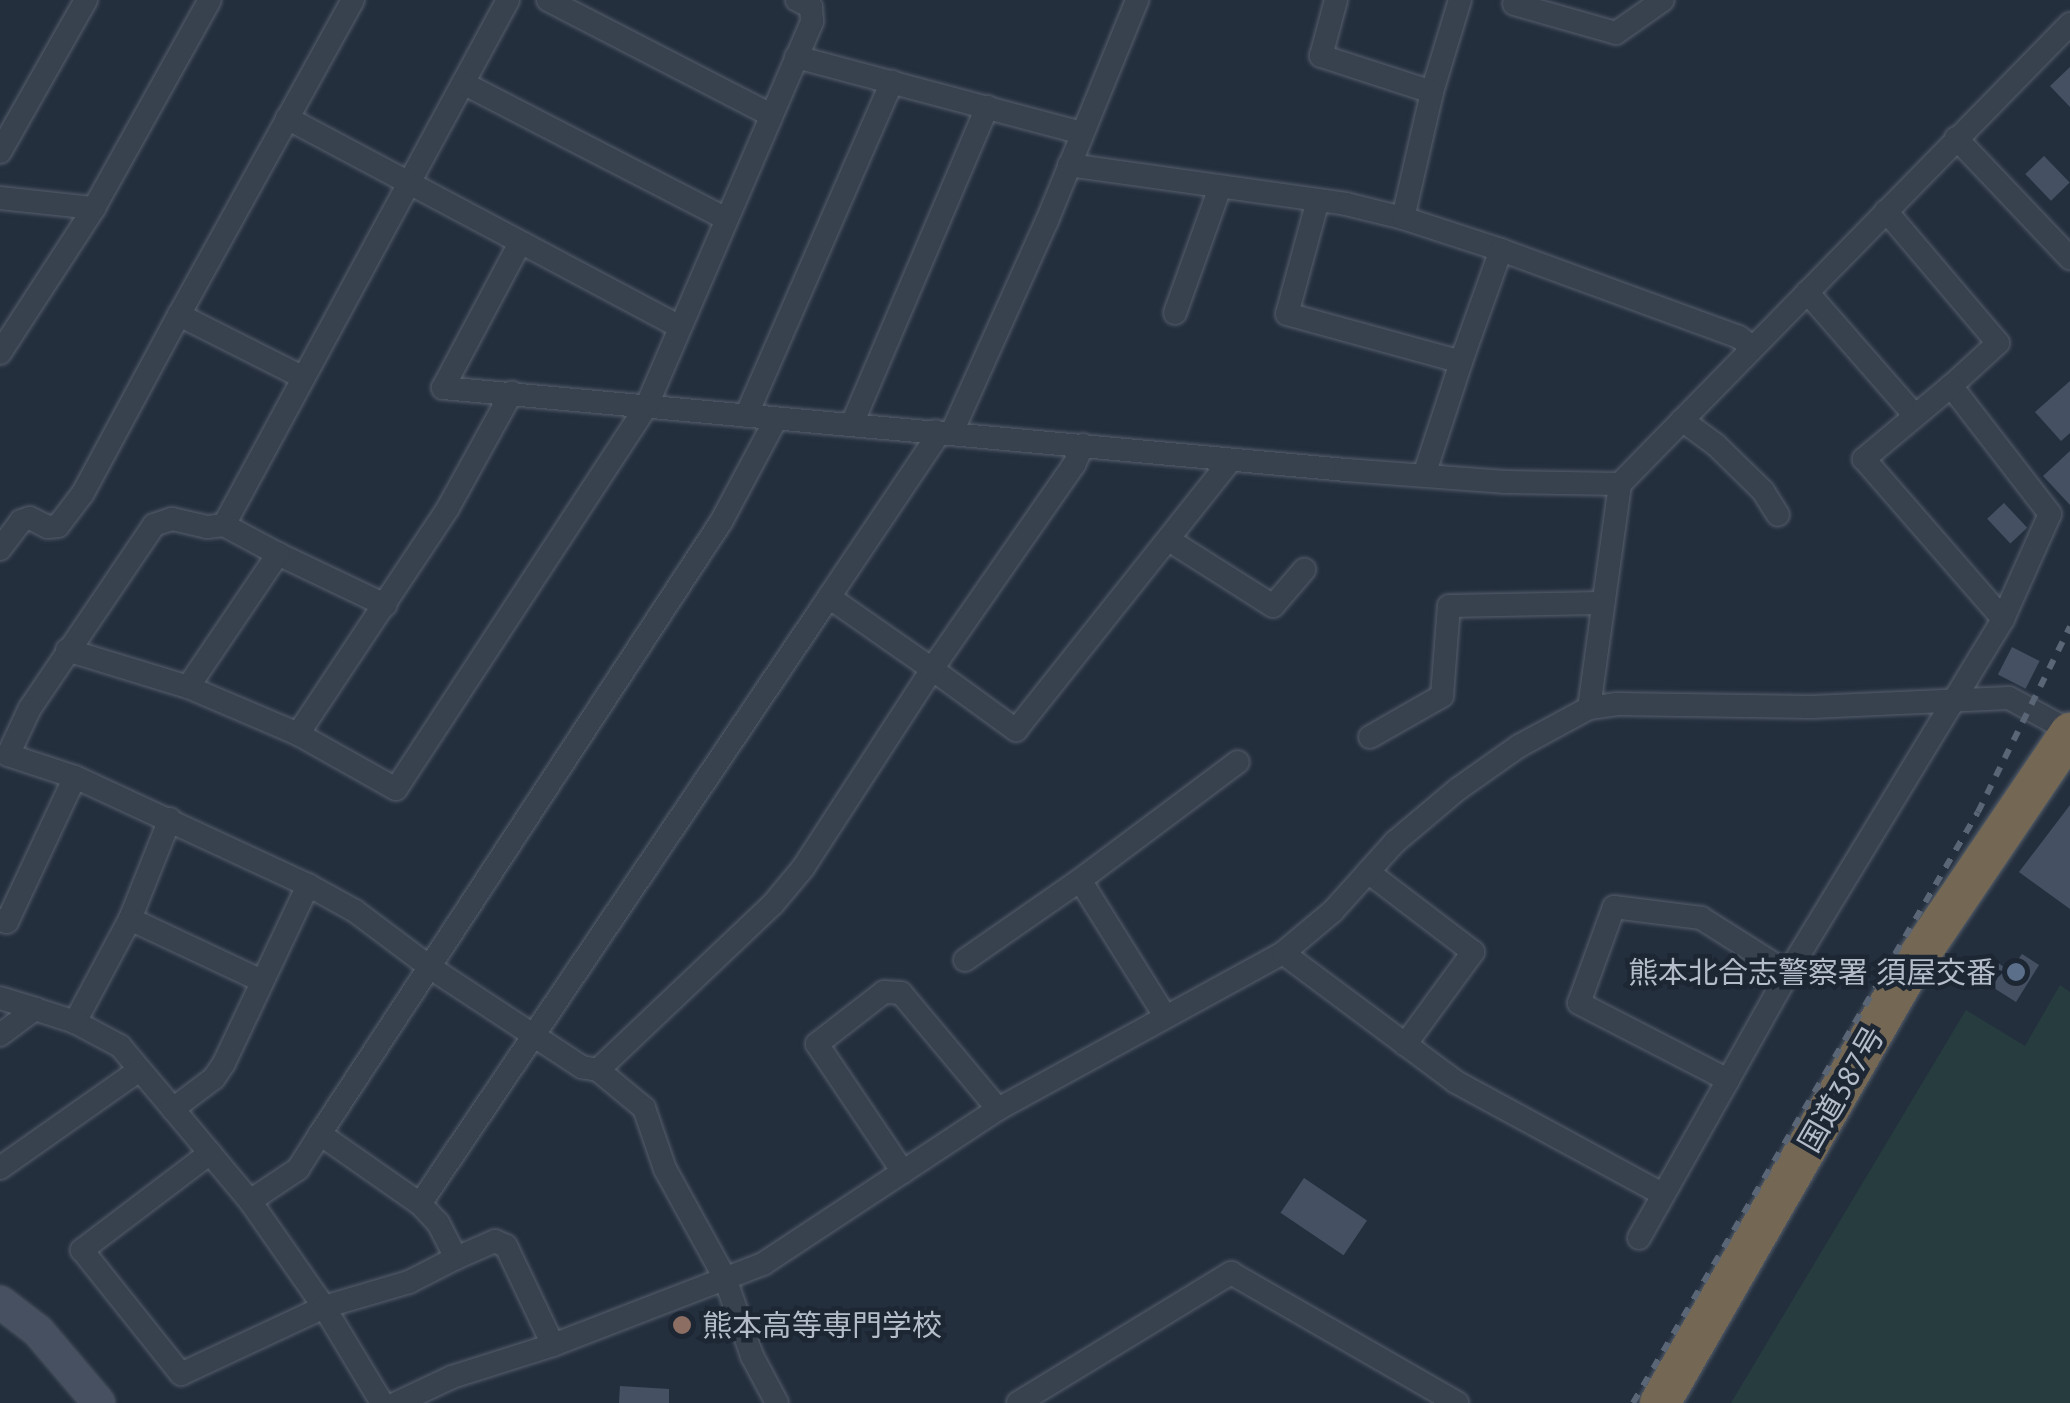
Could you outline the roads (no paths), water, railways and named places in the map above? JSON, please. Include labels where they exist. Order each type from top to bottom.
[{"type":"highway","name":"国道387号","points":[[1660,1403],[1904,978],[2070,732]]},
{"type":"street","points":[[0,152],[86,0]]},
{"type":"street","points":[[0,352],[94,208],[204,0]]},
{"type":"street","points":[[0,549],[21,521],[30,518],[58,526],[83,494],[352,0]]},
{"type":"street","points":[[224,524],[508,0]]},
{"type":"street","points":[[548,0],[770,115]]},
{"type":"street","points":[[68,650],[188,687],[298,734],[396,788],[646,405],[812,20],[810,7],[796,0]]},
{"type":"street","points":[[420,1204],[933,442],[944,432],[1069,166],[1136,0]]},
{"type":"street","points":[[1336,0],[1321,56],[1432,92]]},
{"type":"street","points":[[1403,218],[1432,92],[1460,0]]},
{"type":"street","points":[[1509,1],[1616,33],[1663,0]]},
{"type":"street","points":[[1588,708],[1620,484],[2070,24]]},
{"type":"street","points":[[796,57],[1082,133]]},
{"type":"street","points":[[746,416],[767,376],[892,82]]},
{"type":"street","points":[[463,83],[726,219]]},
{"type":"street","points":[[852,424],[986,107]]},
{"type":"street","points":[[287,118],[679,326]]},
{"type":"street","points":[[1956,138],[2070,258]]},
{"type":"street","points":[[1069,166],[1318,200],[1403,218],[1726,332],[1752,348]]},
{"type":"street","points":[[1175,313],[1220,188]]},
{"type":"street","points":[[0,198],[94,208]]},
{"type":"street","points":[[1318,200],[1287,314],[1461,362]]},
{"type":"street","points":[[1886,211],[1998,343],[1864,459],[2003,618]]},
{"type":"street","points":[[520,244],[443,388],[1230,460],[1424,475],[1620,484]]},
{"type":"street","points":[[1424,475],[1501,250]]},
{"type":"street","points":[[1807,292],[1915,416]]},
{"type":"street","points":[[179,315],[302,377]]},
{"type":"street","points":[[1639,1238],[1788,973],[2003,618],[2060,508],[1951,386]]},
{"type":"street","points":[[298,734],[448,508],[512,392]]},
{"type":"street","points":[[250,1200],[298,1169],[721,522],[776,419]]},
{"type":"street","points":[[1682,420],[1716,445],[1762,491],[1778,515]]},
{"type":"street","points":[[598,1070],[773,904],[803,868],[932,669],[1074,465],[1083,445]]},
{"type":"street","points":[[829,596],[1016,730],[1230,460]]},
{"type":"street","points":[[385,605],[224,524],[207,527],[172,519],[154,525],[30,708],[3,761],[75,777],[308,885],[355,911],[431,968],[582,1067],[598,1070],[644,1108],[665,1170],[724,1278],[752,1356],[776,1403]]},
{"type":"street","points":[[1169,540],[1273,606],[1304,570]]},
{"type":"street","points":[[188,687],[278,554]]},
{"type":"street","points":[[1370,737],[1442,696],[1449,606],[1601,603]]},
{"type":"street","points":[[397,1403],[506,1356],[553,1344],[763,1264],[998,1110],[1283,953],[1333,910],[1395,842],[1458,789],[1519,746],[1588,708],[1616,704],[1812,708],[2009,698],[2070,732]]},
{"type":"street","points":[[965,960],[1238,762]]},
{"type":"street","points":[[0,920],[7,922],[75,777]]},
{"type":"street","points":[[75,1022],[130,919],[170,819]]},
{"type":"street","points":[[1368,872],[1473,952],[1405,1045]]},
{"type":"street","points":[[1080,880],[1165,1016]]},
{"type":"street","points":[[173,1109],[214,1078],[308,885]]},
{"type":"street","points":[[1728,1080],[1579,1003],[1614,907],[1702,918],[1788,973]]},
{"type":"street","points":[[130,919],[262,981]]},
{"type":"street","points":[[1283,953],[1456,1082],[1662,1194]]},
{"type":"street","points":[[903,1172],[817,1044],[884,992],[901,992],[998,1110]]},
{"type":"street","points":[[0,998],[75,1022],[120,1046],[250,1200],[324,1306],[382,1403]]},
{"type":"street","points":[[0,1035],[35,1009]]},
{"type":"street","points":[[0,1168],[138,1071]]},
{"type":"street","points":[[320,1134],[420,1204],[438,1223],[456,1258]]},
{"type":"street","points":[[210,1153],[82,1250],[181,1374],[324,1306],[409,1282],[494,1242],[506,1246],[553,1344]]},
{"type":"street","points":[[1018,1403],[1230,1274],[1457,1403]]},
{"type":"street","points":[[1,1305],[38,1331],[99,1403]]},
{"type":"railway","points":[[1633,1403],[1978,812],[2070,627]]},
{"type":"place","name":"熊本北合志警察署 須屋交番","points":[[2016,972]]},
{"type":"place","name":"熊本高等専門学校","points":[[682,1325]]}]
